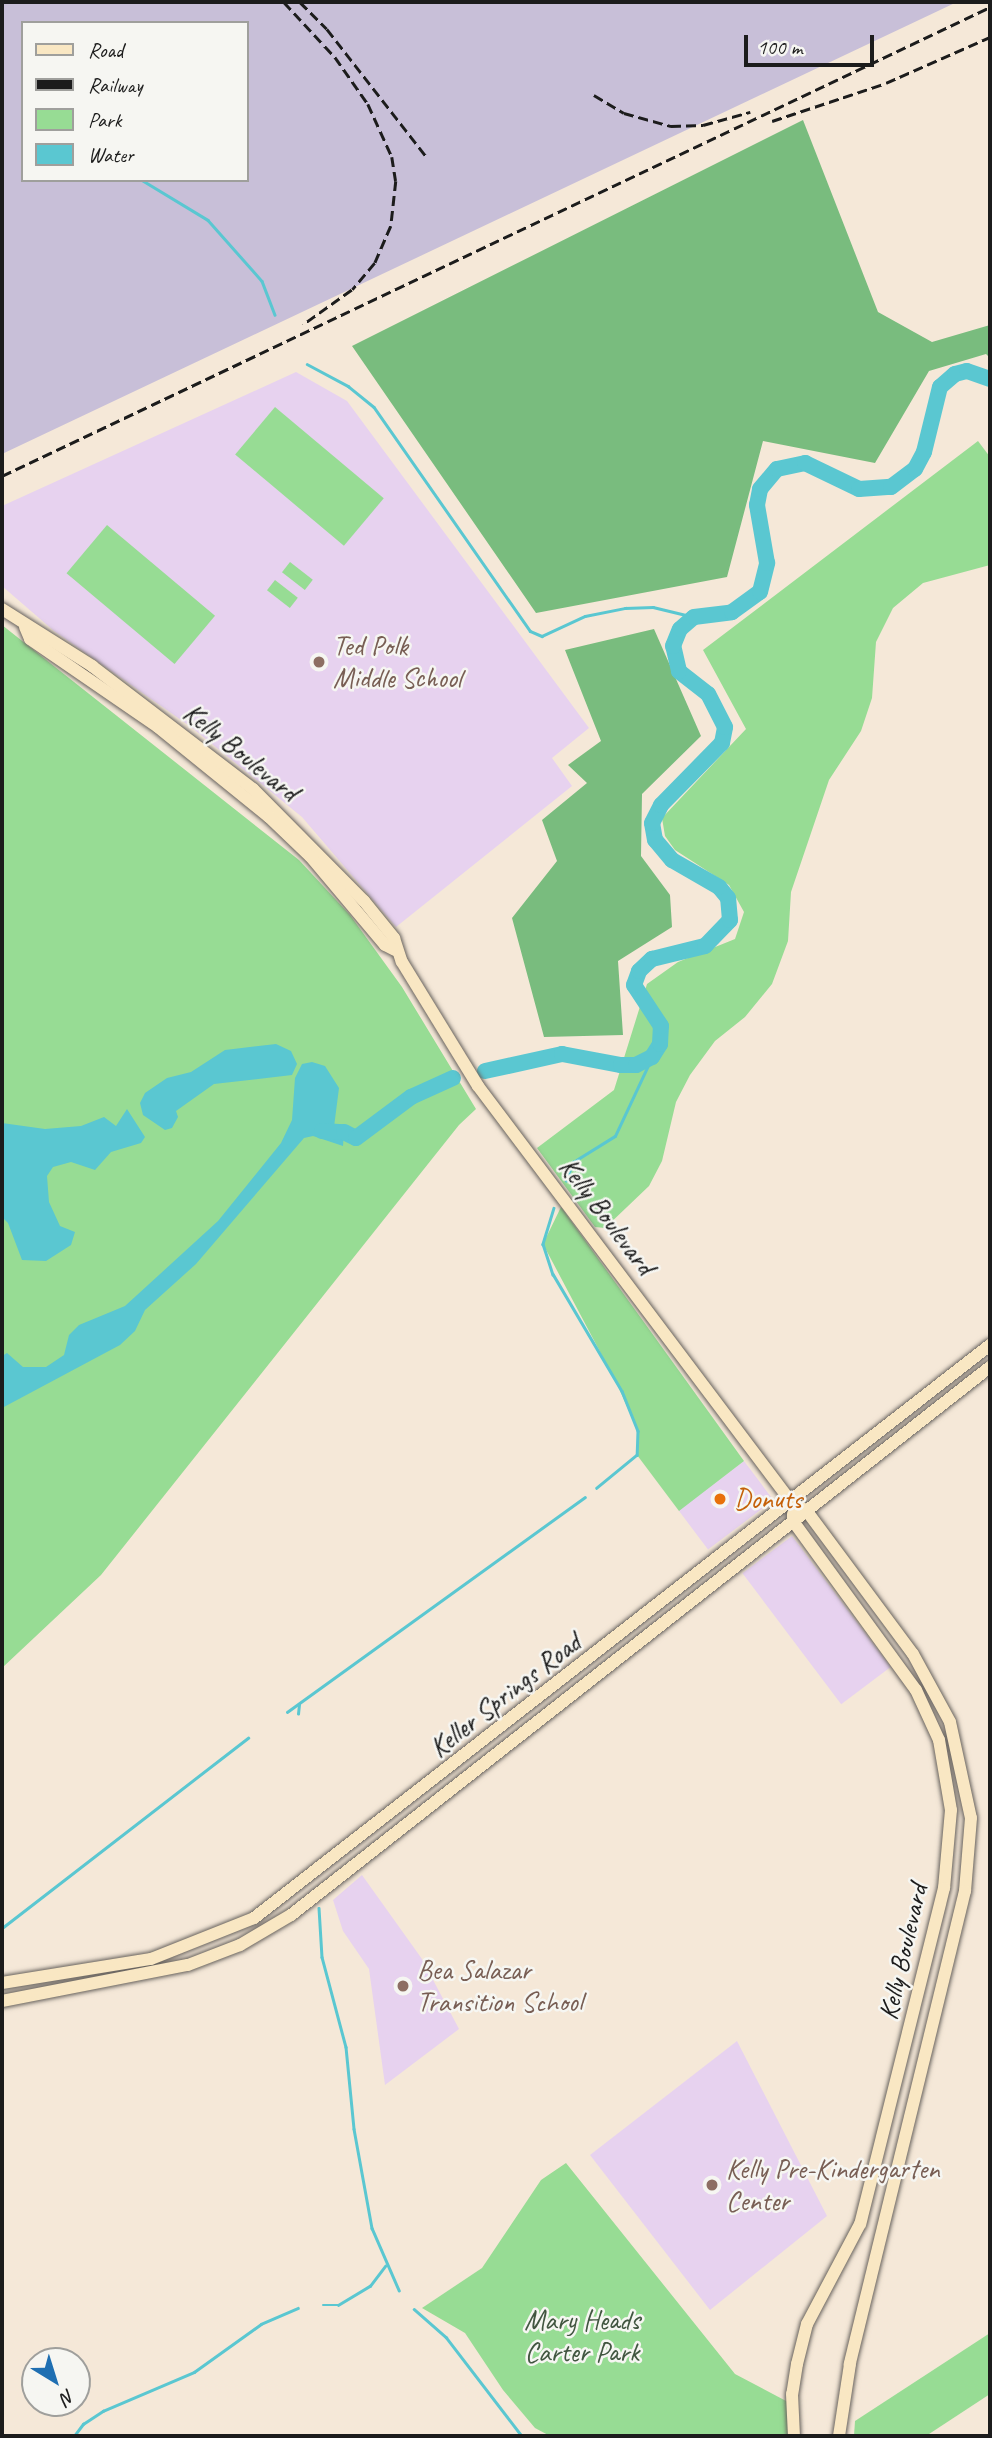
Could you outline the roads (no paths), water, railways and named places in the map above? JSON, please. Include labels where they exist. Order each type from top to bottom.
[{"type":"main road","name":"Kelly Boulevard","points":[[2,609],[25,627],[36,629],[92,666],[203,757],[310,856],[385,945],[395,950],[478,1086],[792,1503],[806,1510],[932,1685],[950,1722],[967,1787],[971,1841],[955,1937],[850,2364],[839,2436]]},
{"type":"main road","name":"Keller Springs Road","points":[[2,1983],[151,1959],[254,1918],[792,1503],[990,1345]]},
{"type":"main road","name":"Keller Springs Road","points":[[2,2001],[157,1974],[240,1945],[291,1915],[990,1367]]},
{"type":"main road","points":[[792,1503],[793,1521]]},
{"type":"main road","name":"Kelly Boulevard","points":[[793,1521],[873,1626],[916,1690],[939,1740],[949,1786],[950,1835],[944,1888],[916,2011],[860,2224],[807,2325],[792,2393],[794,2436]]},
{"type":"main road","points":[[873,1626],[885,1617]]},
{"type":"main road","points":[[515,1718],[525,1731]]},
{"type":"water","points":[[276,1044],[291,1051],[297,1064],[292,1075],[214,1084],[176,1111],[178,1117],[172,1128],[165,1130],[143,1115],[140,1103],[145,1093],[167,1078],[191,1072],[225,1050]]},
{"type":"water","points":[[312,1062],[325,1066],[339,1088],[334,1127],[344,1132],[343,1146],[313,1136],[304,1138],[196,1264],[145,1310],[135,1331],[120,1345],[2,1408],[2,1356],[7,1353],[23,1367],[46,1367],[64,1355],[69,1335],[79,1325],[125,1306],[218,1221],[281,1143],[292,1120],[295,1078],[302,1064]]},
{"type":"water","points":[[127,1109],[145,1137],[141,1143],[111,1152],[95,1170],[71,1162],[53,1167],[47,1176],[49,1202],[60,1226],[75,1232],[71,1245],[46,1261],[22,1260],[8,1223],[2,1217],[2,1123],[45,1129],[81,1126],[104,1117],[116,1126]]},
{"type":"waterway","points":[[145,182],[208,220],[262,281],[275,315]]},
{"type":"waterway","points":[[307,364],[348,386],[374,407],[530,631],[542,636],[585,616],[625,608],[653,607],[694,617]]},
{"type":"waterway","points":[[485,1071],[562,1054],[621,1065],[636,1065],[652,1057],[660,1044],[661,1026],[634,985],[639,971],[652,959],[705,946],[730,920],[728,898],[719,887],[672,860],[655,840],[652,823],[661,805],[722,743],[725,727],[708,694],[679,671],[673,646],[680,629],[694,617],[732,612],[760,592],[767,563],[757,505],[760,489],[777,469],[805,463],[859,489],[891,487],[915,469],[924,452],[940,387],[955,374],[967,371],[990,379]]},
{"type":"waterway","points":[[566,1181],[573,1162],[615,1136],[652,1057]]},
{"type":"waterway","points":[[322,1131],[344,1132],[356,1138],[411,1097],[453,1078]]},
{"type":"waterway","points":[[554,1208],[543,1244],[553,1274],[622,1391],[638,1431],[637,1455],[597,1488]]},
{"type":"waterway","points":[[287,1712],[585,1497]]},
{"type":"waterway","points":[[298,1714],[299,1705]]},
{"type":"waterway","points":[[2,1928],[248,1738]]},
{"type":"waterway","points":[[319,1908],[322,1957],[346,2047],[354,2129],[372,2228],[399,2290]]},
{"type":"waterway","points":[[323,2305],[338,2305],[370,2286],[385,2266]]},
{"type":"waterway","points":[[74,2436],[83,2424],[103,2411],[194,2372],[261,2324],[298,2308]]},
{"type":"waterway","points":[[414,2309],[446,2337],[522,2436]]},
{"type":"railway","points":[[284,2],[335,57],[368,104],[392,157],[396,181],[391,226],[375,263],[352,290],[303,325]]},
{"type":"railway","points":[[300,2],[327,29],[426,156]]},
{"type":"railway","points":[[2,476],[990,7]]},
{"type":"railway","points":[[772,121],[886,83],[990,37]]},
{"type":"railway","points":[[594,95],[624,113],[671,126],[703,125],[750,112]]},
{"type":"place","name":"Ted Polk Middle School","points":[[319,662]]},
{"type":"place","name":"Donuts","points":[[720,1499]]},
{"type":"place","name":"Bea Salazar Transition School","points":[[403,1986]]},
{"type":"place","name":"Kelly Pre-Kindergarten Center","points":[[712,2185]]},
{"type":"park label","name":"Mary Heads Carter Park","points":[[582,2336]]}]
